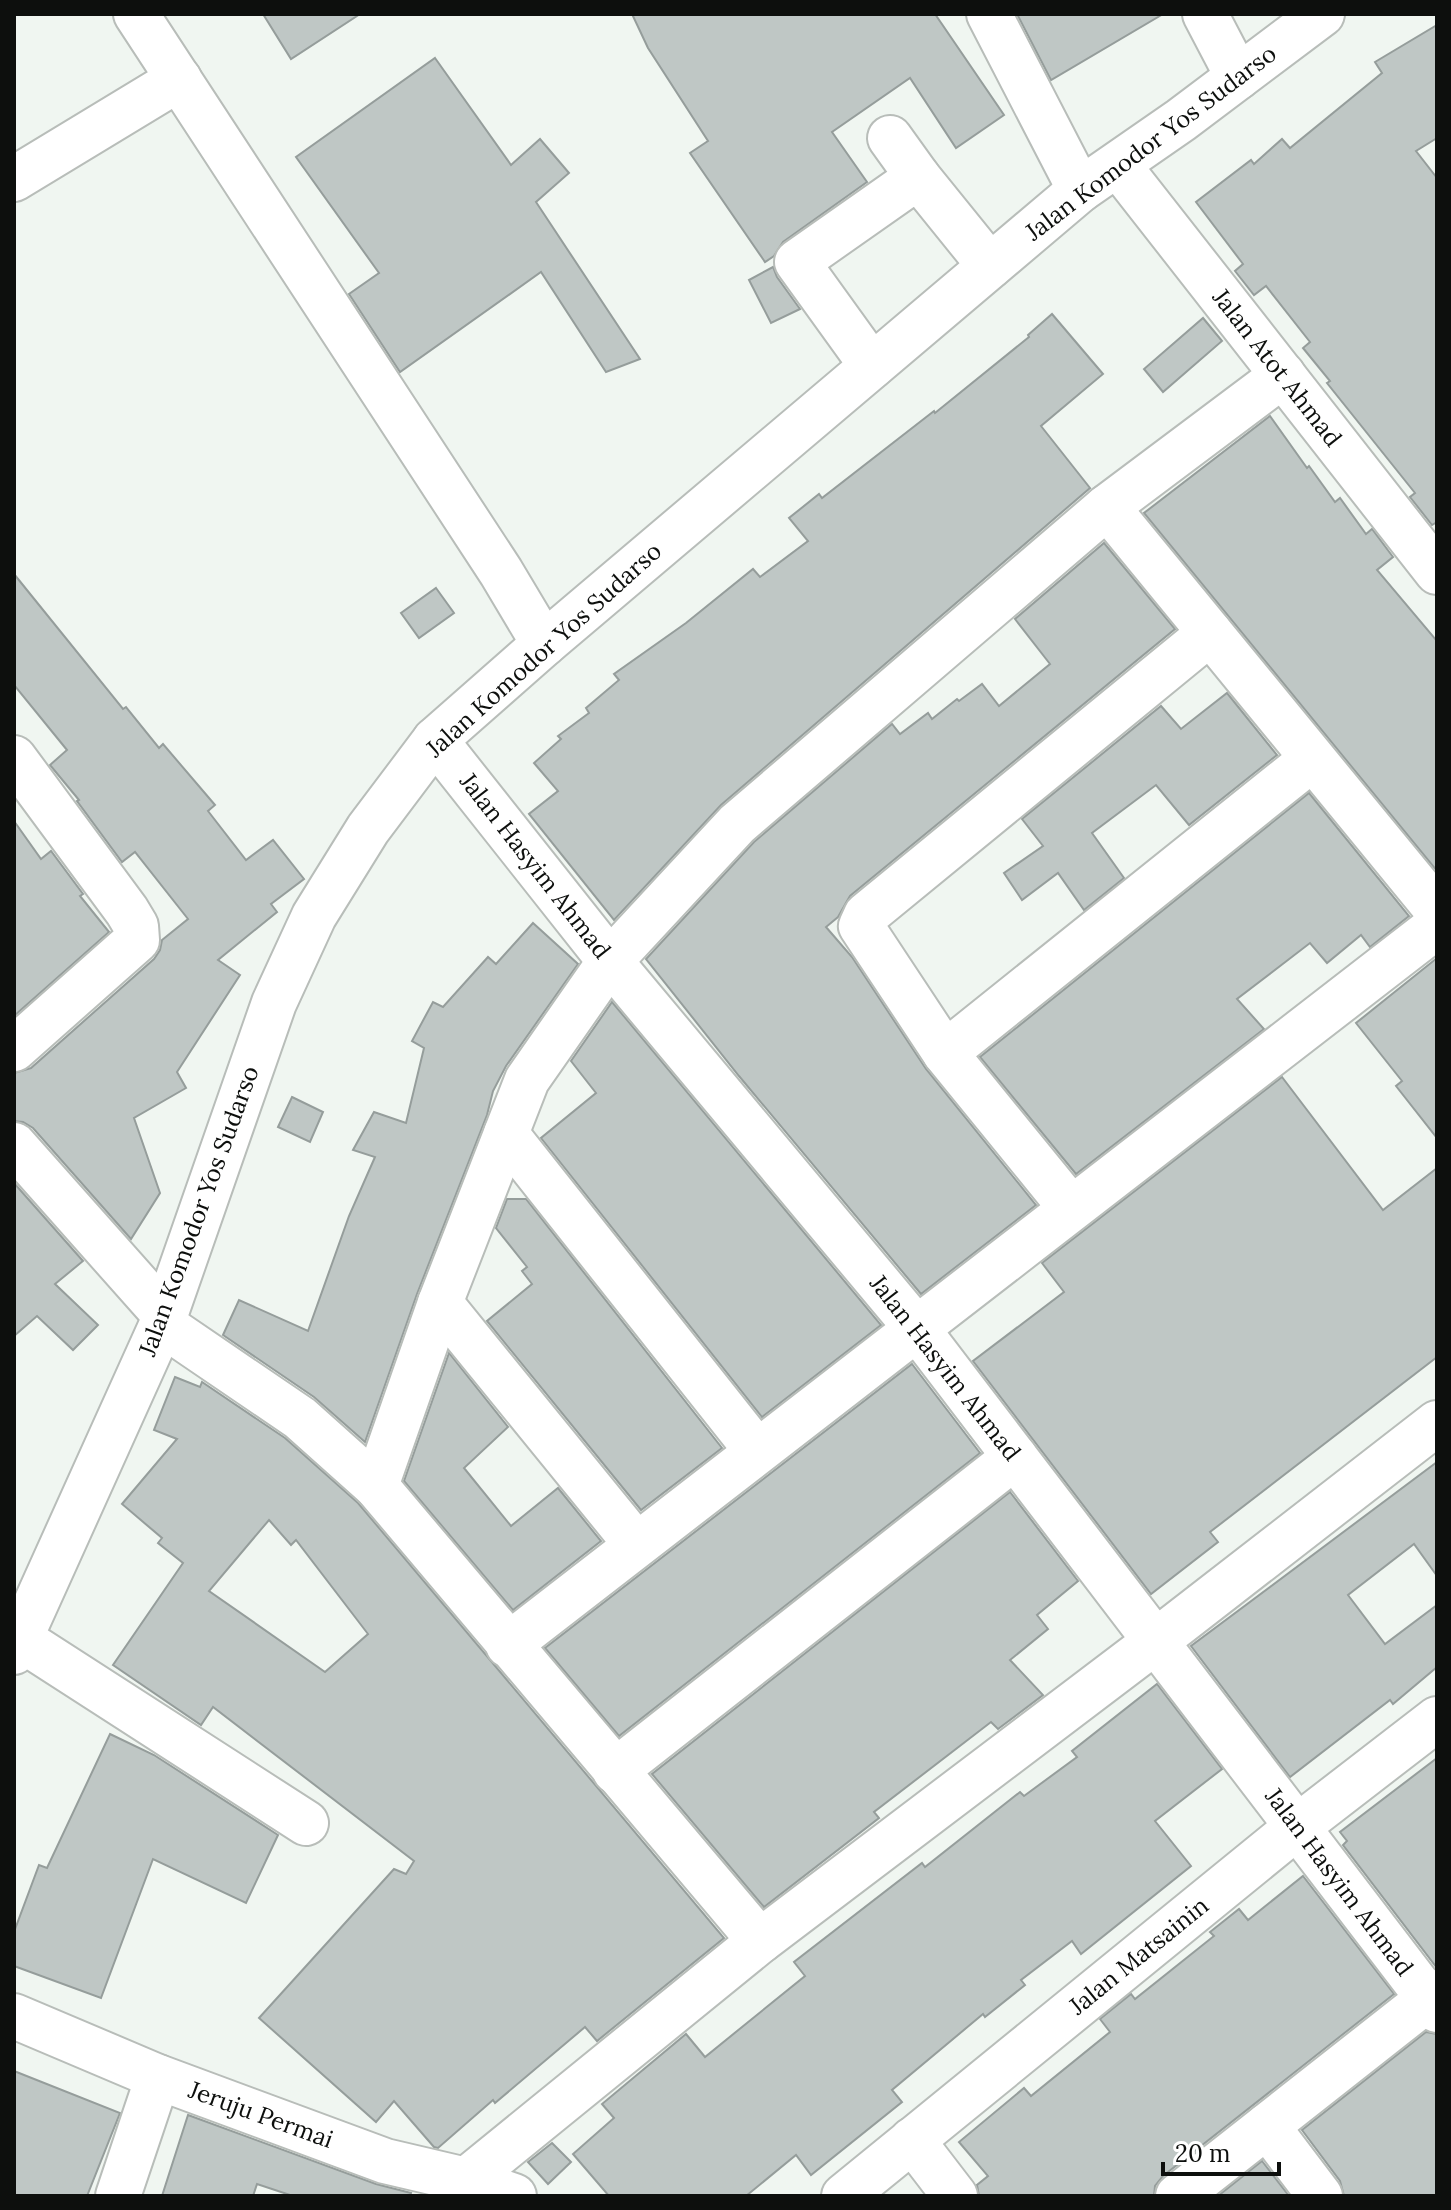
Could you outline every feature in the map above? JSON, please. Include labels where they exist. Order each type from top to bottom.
[{"type":"street","points":[[136,14],[501,572],[544,644]]},
{"type":"street","points":[[989,14],[1080,190]]},
{"type":"street","points":[[1205,14],[1238,77]]},
{"type":"street","name":"Jalan Komodor Yos Sudarso","points":[[16,1641],[163,1319],[274,1003],[314,916],[368,829],[435,740],[1080,190],[1322,14]]},
{"type":"street","points":[[14,179],[179,79]]},
{"type":"street","points":[[890,138],[990,266]]},
{"type":"street","name":"Jalan Atot Ahmad","points":[[1118,165],[1437,572]]},
{"type":"street","points":[[872,366],[797,262],[918,177]]},
{"type":"street","points":[[376,1486],[440,1303],[527,1080],[610,961],[737,824],[1107,507],[1283,375]]},
{"type":"street","points":[[1107,507],[1437,910]]},
{"type":"street","points":[[1071,1208],[945,1053],[861,926],[866,915],[1210,633]]},
{"type":"street","name":"Jalan Hasyim Ahmad","points":[[435,740],[610,961],[918,1330],[1297,1827],[1434,2000]]},
{"type":"street","points":[[14,758],[127,911],[136,926],[137,940],[14,1049]]},
{"type":"street","points":[[945,1053],[1312,759]]},
{"type":"street","points":[[508,1645],[1437,926]]},
{"type":"street","points":[[506,1134],[757,1451]]},
{"type":"street","points":[[14,1145],[163,1319],[300,1418],[376,1486],[760,1941]]},
{"type":"street","points":[[440,1303],[636,1544]]},
{"type":"street","points":[[466,2180],[760,1941],[1437,1423]]},
{"type":"street","points":[[615,1771],[1015,1457]]},
{"type":"street","points":[[16,1641],[306,1823]]},
{"type":"street","name":"Jalan Matsainin","points":[[844,2196],[1297,1827],[1437,1719]]},
{"type":"street","points":[[1178,2196],[1434,2000]]},
{"type":"street","name":"Jeruju Permai","points":[[14,2016],[158,2077],[380,2178],[466,2180],[514,2196]]},
{"type":"street","points":[[118,2196],[158,2077]]},
{"type":"street","points":[[1267,2126],[1320,2196]]},
{"type":"street","points":[[912,2140],[955,2196]]},
{"type":"building","points":[[263,14],[360,14],[291,59]]},
{"type":"building","points":[[632,14],[935,14],[1004,115],[956,148],[910,78],[832,132],[867,182],[783,242],[774,256],[765,262],[690,153],[708,141],[648,48]]},
{"type":"building","points":[[1017,14],[1163,14],[1051,80]]},
{"type":"building","points":[[1437,25],[1437,138],[1416,151],[1437,178],[1437,522],[1432,525],[1410,497],[1415,493],[1327,383],[1330,381],[1303,348],[1310,342],[1266,286],[1254,295],[1235,271],[1243,264],[1196,202],[1251,160],[1254,164],[1282,139],[1290,148],[1382,73],[1375,62]]},
{"type":"building","points":[[435,58],[511,165],[540,139],[569,173],[536,202],[640,359],[606,372],[541,272],[400,372],[349,294],[379,273],[296,157]]},
{"type":"building","points":[[773,267],[800,309],[771,323],[749,280]]},
{"type":"building","points":[[1052,314],[1103,374],[1041,426],[1090,488],[721,805],[614,920],[529,814],[558,791],[534,763],[561,739],[558,736],[589,713],[586,708],[619,680],[614,674],[686,623],[753,569],[760,577],[808,541],[789,518],[819,494],[822,498],[935,413],[1029,337]]},
{"type":"building","points":[[1203,318],[1222,341],[1163,392],[1144,369]]},
{"type":"building","points":[[1270,416],[1335,502],[1340,498],[1366,534],[1372,529],[1393,557],[1377,570],[1437,641],[1437,871],[1144,513]]},
{"type":"building","points":[[1104,543],[1175,629],[850,896],[838,917],[826,927],[852,957],[926,1069],[1036,1205],[921,1294],[646,959],[754,842],[892,724],[900,734],[928,713],[932,719],[982,684],[999,706],[1050,664],[1015,619]]},
{"type":"building","points":[[14,574],[123,709],[126,707],[159,748],[163,744],[215,805],[208,811],[246,860],[273,840],[304,879],[271,904],[277,912],[218,960],[240,975],[177,1072],[186,1088],[134,1118],[160,1193],[131,1239],[33,1128],[14,1121],[14,1073],[31,1068],[154,959],[162,940],[188,919],[135,852],[122,862],[79,800],[50,765],[67,750],[14,685]]},
{"type":"building","points":[[436,588],[454,613],[419,638],[401,613]]},
{"type":"building","points":[[1227,693],[1277,755],[1189,825],[1156,785],[1092,833],[1124,878],[1084,910],[1058,873],[1022,900],[1004,873],[1043,846],[1022,819],[1161,706],[1181,729]]},
{"type":"building","points":[[1309,793],[1409,916],[1370,947],[1361,935],[1327,963],[1310,943],[1237,999],[1264,1029],[1076,1174],[980,1057]]},
{"type":"building","points":[[14,821],[41,859],[51,851],[83,894],[80,896],[109,932],[14,1016]]},
{"type":"building","points":[[533,923],[578,964],[506,1066],[493,1091],[487,1115],[417,1294],[365,1442],[314,1397],[223,1335],[239,1300],[308,1331],[349,1216],[375,1157],[353,1150],[374,1112],[406,1123],[424,1048],[412,1041],[433,1002],[443,1007],[488,957],[496,964]]},
{"type":"building","points":[[1437,958],[1437,1138],[1396,1086],[1402,1081],[1356,1023]]},
{"type":"building","points":[[612,1002],[881,1325],[762,1417],[541,1138],[596,1093],[571,1061]]},
{"type":"building","points":[[1282,1077],[1383,1210],[1437,1168],[1437,1357],[1210,1532],[1218,1542],[1151,1594],[973,1361],[1064,1292],[1042,1263]]},
{"type":"building","points":[[292,1097],[323,1112],[310,1142],[278,1127]]},
{"type":"building","points":[[14,1183],[83,1261],[55,1284],[98,1325],[73,1350],[37,1316],[14,1336]]},
{"type":"building","points":[[507,1199],[526,1199],[722,1448],[641,1510],[487,1321],[532,1284],[522,1271],[527,1267],[496,1228]]},
{"type":"building","points":[[449,1353],[508,1427],[464,1468],[511,1526],[558,1488],[601,1541],[513,1610],[404,1481]]},
{"type":"building","points":[[912,1364],[980,1453],[619,1736],[545,1648]]},
{"type":"building","points":[[175,1377],[200,1387],[202,1382],[285,1438],[358,1503],[724,1938],[597,2041],[585,2027],[438,2148],[394,2101],[376,2122],[259,2018],[394,1869],[406,1874],[414,1861],[213,1707],[201,1725],[113,1665],[183,1563],[158,1543],[162,1538],[122,1504],[177,1439],[154,1430]],"holes":[[[269,1520],[291,1545],[296,1540],[368,1634],[325,1672],[209,1591]]]},
{"type":"building","points":[[1437,1462],[1437,1576],[1414,1544],[1348,1595],[1385,1644],[1437,1605],[1437,1667],[1393,1704],[1390,1700],[1290,1777],[1191,1646]]},
{"type":"building","points":[[1010,1492],[1078,1581],[1037,1615],[1048,1629],[1010,1660],[1043,1695],[998,1729],[991,1722],[874,1812],[879,1818],[764,1907],[652,1774]]},
{"type":"building","points":[[1157,1684],[1222,1769],[1155,1821],[1191,1866],[1081,1954],[1072,1941],[1021,1980],[1025,1985],[985,2017],[983,2014],[892,2090],[902,2102],[811,2175],[796,2155],[746,2196],[609,2196],[573,2154],[614,2118],[602,2104],[686,2034],[705,2057],[805,1976],[794,1962],[922,1863],[925,1867],[1020,1792],[1024,1796],[1077,1757],[1072,1751]]},
{"type":"building","points":[[110,1734],[154,1755],[278,1835],[246,1903],[153,1859],[101,1998],[14,1966],[14,1932],[39,1865],[47,1868]]},
{"type":"building","points":[[1437,1758],[1437,1968],[1343,1845],[1347,1841],[1340,1832]]},
{"type":"building","points":[[1303,1876],[1394,1994],[1163,2176],[1155,2186],[1154,2196],[979,2196],[977,2185],[988,2176],[959,2142],[1024,2088],[1031,2096],[1110,2032],[1100,2019],[1131,1994],[1135,1999],[1214,1936],[1210,1932],[1239,1909],[1248,1920]]},
{"type":"building","points":[[1426,2032],[1437,2034],[1437,2196],[1344,2196],[1340,2181],[1302,2130]]},
{"type":"building","points":[[14,2071],[120,2113],[87,2196],[14,2196]]},
{"type":"building","points":[[188,2115],[376,2184],[411,2193],[410,2196],[293,2196],[257,2184],[253,2196],[162,2196]]},
{"type":"building","points":[[552,2143],[571,2162],[548,2184],[528,2162]]},
{"type":"building","points":[[1262,2161],[1289,2196],[1218,2196]]}]
